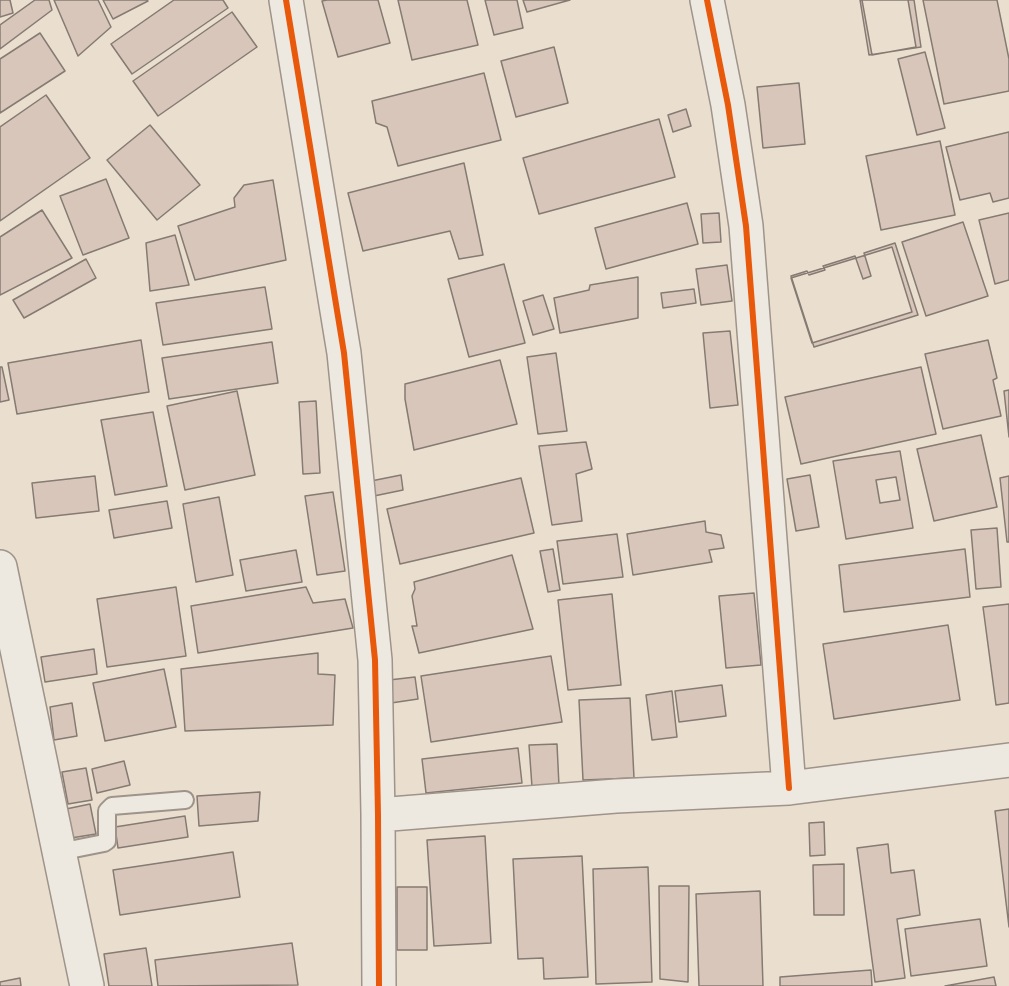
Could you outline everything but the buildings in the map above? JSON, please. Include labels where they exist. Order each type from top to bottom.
[{"type":"street","points":[[286,0],[344,353],[375,660],[379,986]]},
{"type":"street","points":[[707,0],[728,105],[746,226],[789,788]]},
{"type":"street","points":[[0,567],[87,986]]},
{"type":"street","points":[[378,815],[616,796],[789,788],[1009,760]]},
{"type":"lane","points":[[59,852],[107,841],[107,811],[112,806],[186,800]]},
{"type":"cycle path","points":[[286,0],[344,353],[375,660],[379,986]]},
{"type":"cycle path","points":[[707,0],[728,105],[746,226],[789,788]]}]
